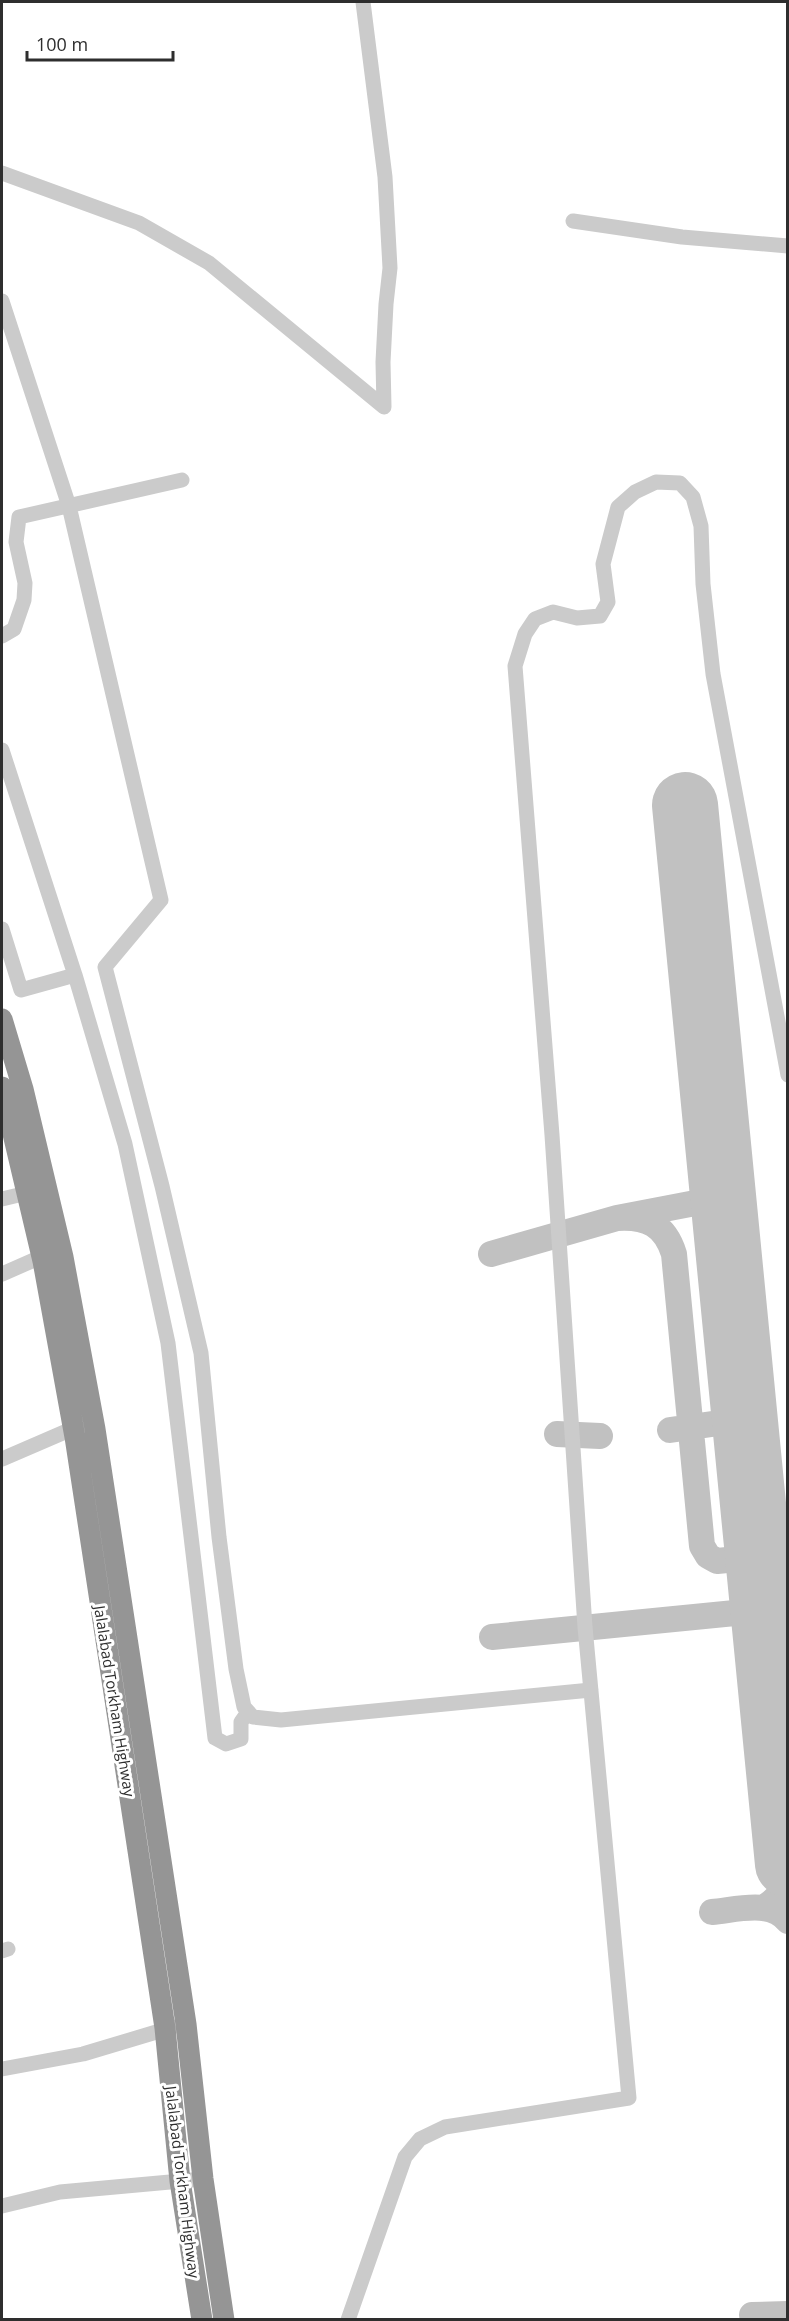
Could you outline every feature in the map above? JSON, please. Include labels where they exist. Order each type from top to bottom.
[{"type":"highway","points":[[2,1020],[22,1089],[63,1257],[85,1372],[186,2024],[203,2179],[224,2319]]},
{"type":"highway","name":"Jalalabad Torkham Highway","points":[[2,1087],[41,1257],[74,1428],[165,2028],[180,2181],[202,2319]]},
{"type":"street","points":[[2,172],[139,223],[209,263],[384,408],[383,362],[390,268],[384,166],[363,2]]},
{"type":"street","points":[[573,221],[682,237],[788,246]]},
{"type":"street","points":[[2,301],[69,506],[161,900],[105,967],[162,1186],[201,1353],[219,1537],[244,1707],[253,1717],[281,1720],[591,1690]]},
{"type":"street","points":[[2,636],[14,629],[24,600],[26,583],[16,542],[19,518],[182,480]]},
{"type":"street","points":[[348,2319],[405,2157],[420,2139],[445,2127],[629,2098],[591,1690],[552,1135],[515,666],[525,634],[535,619],[553,612],[577,618],[600,616],[608,602],[603,564],[618,507],[635,492],[656,482],[680,483],[693,497],[700,526],[703,584],[713,674],[788,1075]]},
{"type":"street","points":[[2,750],[75,975],[125,1144],[168,1343],[215,1738],[226,1744],[241,1739],[241,1722],[248,1712]]},
{"type":"street","points":[[2,929],[21,990],[75,975]]},
{"type":"street","points":[[2,1199],[27,1193]]},
{"type":"street","points":[[2,1274],[41,1257]]},
{"type":"street","points":[[2,1459],[74,1428]]},
{"type":"street","points":[[2,2069],[83,2054],[165,2028],[186,2024]]},
{"type":"street","points":[[2,2206],[60,2192],[203,2179]]},
{"type":"taxiway","points":[[707,1200],[717,1193],[722,1176]]},
{"type":"taxiway","points":[[491,1254],[617,1218],[711,1200],[718,1202],[725,1209]]},
{"type":"taxiway","points":[[617,1218],[637,1219],[653,1224],[666,1236],[674,1254],[702,1546],[708,1556],[717,1561],[758,1557]]},
{"type":"taxiway","points":[[733,1421],[742,1410],[742,1394]]},
{"type":"taxiway","points":[[670,1430],[733,1421],[747,1433]]},
{"type":"taxiway","points":[[557,1434],[600,1436]]},
{"type":"taxiway","points":[[745,1612],[758,1603],[762,1586]]},
{"type":"taxiway","points":[[492,1637],[745,1612],[754,1615],[759,1620],[766,1635]]},
{"type":"taxiway","points":[[763,1908],[782,1890],[786,1876],[786,1850]]},
{"type":"taxiway","points":[[712,1912],[762,1908],[781,1914],[788,1921]]},
{"type":"taxiway","points":[[752,2315],[788,2314]]},
{"type":"runway","points":[[685,805],[788,1864]]}]
